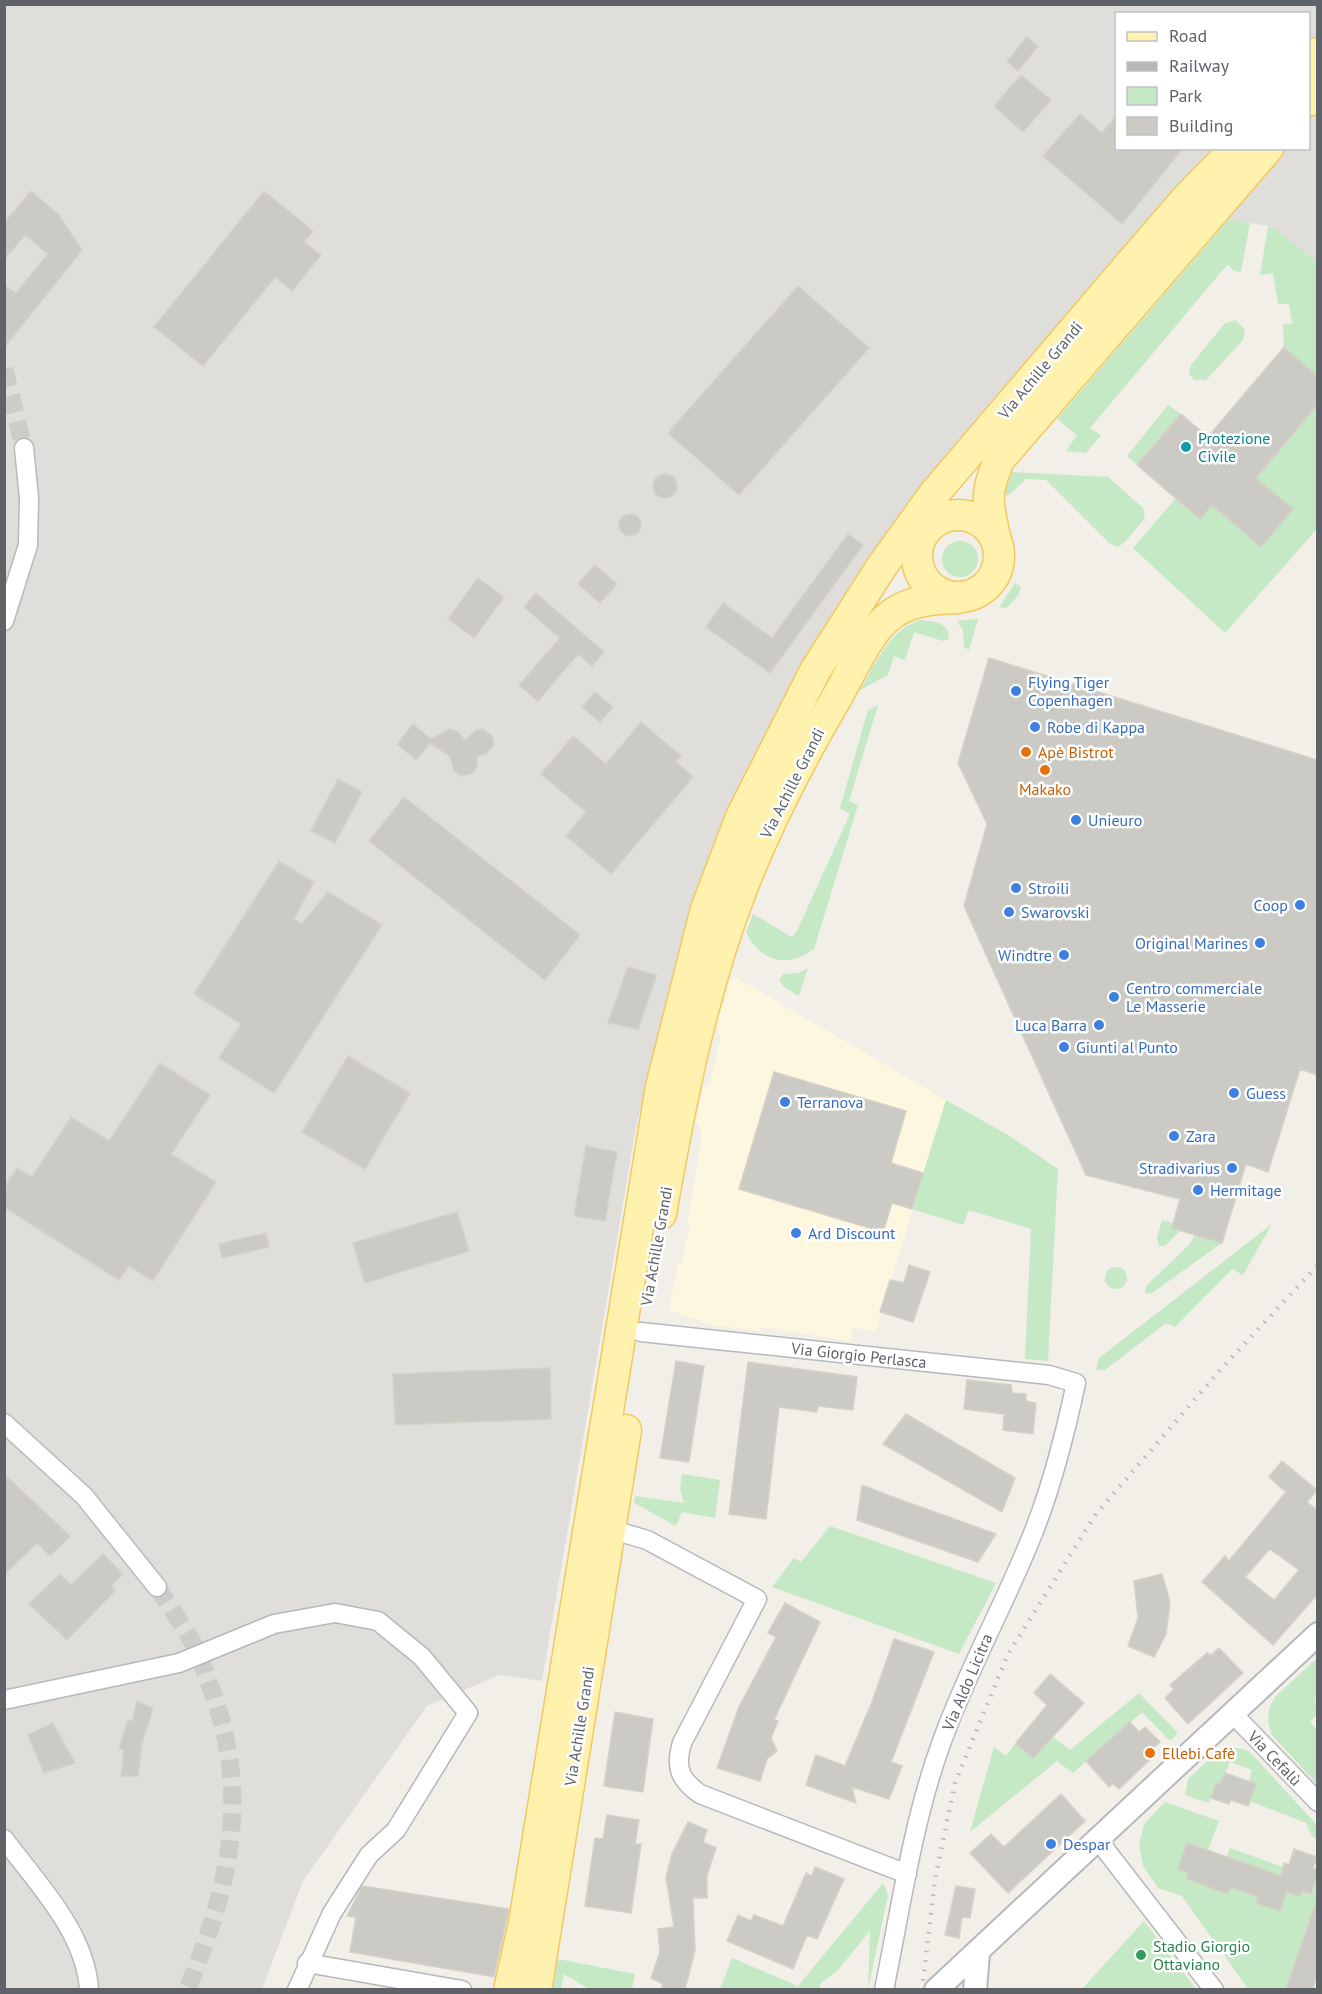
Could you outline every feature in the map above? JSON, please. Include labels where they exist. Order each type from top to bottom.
[{"type":"main road","name":"Via Achille Grandi","points":[[995,536],[989,509],[988,486],[999,460],[1267,150]]},
{"type":"main road","name":"Via Achille Grandi","points":[[697,947],[757,808],[818,689],[908,546],[931,525],[950,494],[1186,216],[1231,154]]},
{"type":"main road","name":"Via Achille Grandi","points":[[509,1989],[524,1923],[661,1087],[706,909],[741,817],[815,671],[882,566],[934,494],[1166,223],[1231,154]]},
{"type":"main road","points":[[955,515],[967,516],[988,527],[995,536],[1000,556],[996,575],[982,590],[958,598],[945,596],[932,589],[923,579],[918,566],[917,552],[921,539],[931,525],[955,515]]},
{"type":"main road","name":"Via Achille Grandi","points":[[536,1989],[641,1332],[680,1105],[701,1017],[740,893],[771,819],[822,724],[885,619],[902,607],[923,600],[958,598]]},
{"type":"street","points":[[4,621],[28,546],[29,498],[24,448]]},
{"type":"street","name":"Via Giorgio Perlasca","points":[[641,1332],[1049,1375],[1076,1383]]},
{"type":"street","name":"Via Aldo Licitra","points":[[884,1989],[908,1874],[941,1743],[967,1676],[1008,1592],[1037,1522],[1065,1430],[1076,1383]]},
{"type":"street","points":[[4,1422],[84,1496],[157,1587]]},
{"type":"street","points":[[610,1529],[647,1540],[757,1599],[682,1743],[677,1759],[678,1772],[687,1785],[700,1794],[908,1874]]},
{"type":"street","points":[[4,1700],[179,1663],[274,1624],[335,1613],[378,1621],[422,1657],[468,1713],[396,1830],[369,1855],[332,1913],[297,1989]]},
{"type":"street","points":[[936,1989],[978,1953],[1317,1634]]},
{"type":"street","name":"Via Cefalù","points":[[1232,1713],[1317,1802]]},
{"type":"street","points":[[4,1839],[75,1940],[85,1965],[89,1989]]},
{"type":"street","points":[[1098,1840],[1214,1989]]},
{"type":"street","points":[[975,1989],[978,1953]]},
{"type":"street","points":[[308,1963],[462,1989]]},
{"type":"shaded area","points":[[5,5],[1317,5],[1317,262],[1273,227],[1229,219],[1186,189],[876,554],[654,1055],[636,1127],[542,1681],[499,1675],[427,1706],[303,1881],[262,1989],[5,1989]]},
{"type":"shaded area","name":"Ard Discount","points":[[737,978],[946,1100],[876,1331],[852,1328],[850,1341],[761,1327],[760,1331],[711,1325],[669,1310],[678,1263],[682,1263],[690,1223],[687,1222],[703,1134],[696,1121],[703,1087],[710,1083],[721,1039],[716,1025],[730,980]]},
{"type":"green space","points":[[1229,219],[1250,223],[1241,272],[1227,265],[1090,428],[1101,435],[1086,453],[1066,451],[1077,435],[1057,419]]},
{"type":"green space","points":[[1268,226],[1273,227],[1317,262],[1317,376],[1284,347],[1283,325],[1292,323],[1289,304],[1278,304],[1273,273],[1260,275]]},
{"type":"green space","points":[[1236,320],[1245,330],[1243,340],[1206,380],[1194,380],[1189,374],[1191,365],[1225,323]]},
{"type":"green space","points":[[1168,405],[1181,414],[1137,465],[1127,456]]},
{"type":"green space","points":[[1317,405],[1317,529],[1225,633],[1133,548],[1176,498],[1200,518],[1212,505],[1262,546],[1293,509],[1240,465],[1273,458]]},
{"type":"green space","points":[[1011,472],[1108,477],[1143,508],[1145,518],[1118,547],[1109,543],[1046,480],[1026,479],[1008,496],[999,486]]},
{"type":"green space","points":[[960,541],[973,546],[978,559],[973,572],[960,577],[947,572],[942,559],[947,546]]},
{"type":"green space","points":[[1015,583],[1021,587],[1019,594],[1007,608],[999,607]]},
{"type":"green space","points":[[978,619],[969,650],[964,647],[963,631],[957,621]]},
{"type":"green space","points":[[921,620],[936,622],[944,626],[949,639],[943,641],[914,632],[905,660],[894,656],[888,675],[860,690],[892,639],[900,631]]},
{"type":"green space","points":[[878,705],[849,801],[858,805],[814,949],[794,959],[776,959],[767,956],[752,942],[746,932],[753,914],[792,937],[797,931],[850,814],[840,808],[868,710]]},
{"type":"green space","points":[[808,968],[799,996],[784,987],[779,980],[783,974],[798,973]]},
{"type":"green space","points":[[946,1100],[1008,1135],[1058,1169],[1048,1361],[1025,1359],[1031,1229],[969,1210],[963,1225],[912,1209]]},
{"type":"green space","points":[[1162,1220],[1173,1223],[1172,1228],[1181,1230],[1165,1246],[1159,1246],[1157,1238]]},
{"type":"green space","points":[[1272,1224],[1243,1275],[1232,1269],[1175,1327],[1166,1323],[1105,1370],[1096,1370],[1099,1358]]},
{"type":"green space","points":[[1195,1235],[1222,1243],[1152,1293],[1145,1294],[1146,1286],[1189,1245]]},
{"type":"green space","points":[[1116,1267],[1126,1274],[1127,1278],[1120,1288],[1116,1289],[1106,1282],[1105,1278],[1112,1268]]},
{"type":"green space","points":[[682,1474],[720,1480],[715,1518],[682,1512],[676,1526],[634,1503],[635,1496],[684,1503],[680,1489]]},
{"type":"green space","points":[[830,1526],[996,1583],[959,1654],[772,1587],[794,1558],[801,1562]]},
{"type":"green space","points":[[1317,1658],[1317,1696],[1315,1698],[1317,1714],[1310,1722],[1317,1730],[1317,1784],[1272,1735],[1268,1720],[1270,1706],[1275,1697]]},
{"type":"green space","points":[[1139,1693],[1178,1733],[1170,1741],[1142,1712],[1073,1773],[1057,1761],[970,1832],[994,1747],[1006,1756],[1016,1743],[1033,1758],[1053,1737],[1070,1750]]},
{"type":"green space","points":[[1237,1748],[1249,1751],[1317,1825],[1317,1839],[1312,1836],[1306,1823],[1250,1801],[1255,1785],[1249,1781],[1252,1770],[1230,1762],[1220,1784],[1216,1783],[1209,1803],[1185,1795],[1188,1779],[1218,1751]]},
{"type":"green space","points":[[1165,1802],[1219,1821],[1208,1850],[1187,1843],[1178,1869],[1188,1873],[1187,1879],[1228,1894],[1231,1887],[1258,1897],[1256,1903],[1280,1911],[1286,1892],[1303,1891],[1311,1894],[1317,1876],[1317,1927],[1309,1924],[1286,1989],[1248,1989],[1182,1896],[1158,1888],[1143,1866],[1139,1845],[1144,1824]]},
{"type":"green space","points":[[1230,1848],[1283,1867],[1281,1876],[1226,1858]]},
{"type":"green space","points":[[883,1883],[888,1895],[868,1989],[870,1931],[837,1971],[821,1983],[819,1989],[720,1989],[732,1958],[798,1986]]},
{"type":"green space","name":"Stadio Giorgio Ottaviano","points":[[1144,1921],[1196,1989],[1082,1989]]},
{"type":"green space","points":[[558,1959],[635,1974],[632,1989],[589,1989],[564,1974],[561,1989],[553,1989]]},
{"type":"building","points":[[1027,37],[1038,46],[1018,71],[1007,61]]},
{"type":"building","points":[[1021,75],[1051,100],[1023,132],[994,106]]},
{"type":"building","points":[[1080,114],[1102,133],[1115,117],[1115,150],[1181,150],[1122,224],[1043,156]]},
{"type":"building","points":[[31,191],[59,215],[82,250],[4,348],[4,285],[16,293],[48,254],[25,235],[4,260],[4,223]]},
{"type":"building","points":[[264,191],[313,231],[304,242],[321,255],[292,291],[275,277],[203,366],[154,327]]},
{"type":"building","points":[[798,286],[869,348],[739,495],[668,433]]},
{"type":"building","name":"Protezione Civile","points":[[1284,347],[1317,376],[1317,405],[1256,478],[1293,509],[1261,547],[1212,505],[1200,519],[1137,465],[1181,414],[1208,437]]},
{"type":"building","points":[[665,474],[670,475],[676,481],[676,491],[670,497],[665,498],[660,497],[654,491],[653,486],[654,481],[660,475]]},
{"type":"building","points":[[626,514],[634,514],[641,521],[641,529],[634,536],[626,536],[619,529],[619,521]]},
{"type":"building","points":[[848,534],[863,545],[770,673],[706,627],[723,603],[772,638]]},
{"type":"building","points":[[595,565],[617,584],[600,603],[578,584]]},
{"type":"building","points":[[478,578],[504,597],[474,638],[448,619]]},
{"type":"building","points":[[536,593],[604,652],[592,666],[578,654],[538,701],[519,685],[560,638],[524,607]]},
{"type":"building","points":[[989,658],[1317,760],[1317,1075],[1300,1069],[1268,1172],[1246,1164],[1222,1243],[1172,1228],[1180,1199],[1086,1175],[964,906],[987,824],[958,763]]},
{"type":"building","points":[[595,692],[613,707],[600,722],[582,707]]},
{"type":"building","points":[[641,722],[681,756],[676,762],[693,777],[611,874],[566,836],[586,812],[541,774],[573,736],[606,764]]},
{"type":"building","points":[[413,724],[431,739],[449,729],[457,731],[465,740],[475,731],[483,729],[492,736],[494,744],[486,754],[477,756],[477,765],[473,773],[461,776],[454,771],[450,756],[430,743],[416,760],[397,744]]},
{"type":"building","points":[[338,779],[362,792],[335,843],[311,831]]},
{"type":"building","points":[[404,797],[580,935],[545,980],[369,841]]},
{"type":"building","points":[[279,861],[314,882],[294,919],[302,924],[328,892],[382,925],[274,1093],[219,1058],[241,1024],[194,994]]},
{"type":"building","points":[[628,967],[657,975],[638,1029],[608,1023]]},
{"type":"building","points":[[348,1056],[410,1093],[365,1169],[302,1132]]},
{"type":"building","points":[[160,1063],[210,1095],[171,1154],[216,1182],[153,1281],[129,1266],[119,1280],[4,1207],[4,1188],[17,1168],[32,1177],[71,1117],[109,1141]]},
{"type":"building","points":[[774,1072],[906,1111],[891,1163],[923,1173],[912,1209],[892,1203],[883,1232],[739,1189]]},
{"type":"building","points":[[586,1146],[617,1152],[605,1221],[574,1216]]},
{"type":"building","points":[[457,1212],[469,1251],[365,1283],[353,1243]]},
{"type":"building","points":[[266,1233],[269,1247],[222,1258],[219,1244]]},
{"type":"building","points":[[909,1265],[930,1272],[913,1322],[880,1312],[890,1280],[904,1283]]},
{"type":"building","points":[[676,1361],[704,1366],[689,1462],[660,1458]]},
{"type":"building","points":[[748,1362],[857,1377],[853,1410],[818,1406],[817,1412],[779,1407],[766,1519],[729,1514]]},
{"type":"building","points":[[550,1368],[551,1419],[395,1425],[393,1374]]},
{"type":"building","points":[[967,1380],[1011,1385],[1012,1393],[1026,1394],[1026,1401],[1036,1403],[1033,1434],[1003,1430],[1004,1414],[964,1409]]},
{"type":"building","points":[[906,1414],[1015,1478],[1002,1512],[883,1444]]},
{"type":"building","points":[[1282,1461],[1317,1490],[1307,1502],[1317,1510],[1317,1595],[1273,1645],[1202,1582],[1225,1556],[1229,1561],[1286,1492],[1269,1477]],"holes":[[[1270,1549],[1299,1570],[1274,1600],[1245,1577]]]},
{"type":"building","points":[[4,1474],[70,1536],[50,1556],[37,1543],[4,1575]]},
{"type":"building","points":[[862,1485],[996,1534],[978,1562],[857,1520]]},
{"type":"building","points":[[103,1554],[123,1574],[111,1586],[115,1591],[67,1640],[29,1604],[60,1574],[71,1585]]},
{"type":"building","points":[[1162,1574],[1170,1602],[1166,1634],[1154,1657],[1128,1646],[1138,1618],[1134,1581]]},
{"type":"building","points":[[785,1603],[820,1622],[774,1720],[778,1721],[771,1738],[777,1751],[767,1759],[760,1781],[717,1768],[739,1707],[776,1637],[768,1633]]},
{"type":"building","points":[[894,1639],[934,1652],[891,1762],[902,1766],[889,1799],[852,1787],[856,1803],[806,1785],[816,1755],[845,1766],[872,1702]]},
{"type":"building","points":[[1219,1648],[1243,1673],[1188,1724],[1165,1698],[1174,1689],[1170,1685],[1207,1653],[1211,1655]]},
{"type":"building","points":[[1050,1674],[1084,1703],[1033,1758],[1016,1743],[1047,1705],[1034,1693]]},
{"type":"building","points":[[137,1701],[153,1708],[142,1744],[138,1776],[121,1776],[124,1750],[119,1748],[128,1720],[132,1722]]},
{"type":"building","points":[[615,1712],[653,1719],[643,1792],[604,1786]]},
{"type":"building","points":[[1130,1722],[1139,1732],[1145,1727],[1160,1742],[1152,1749],[1156,1754],[1119,1789],[1113,1784],[1109,1787],[1086,1761]]},
{"type":"building","points":[[53,1723],[75,1763],[44,1773],[28,1735]]},
{"type":"building","points":[[1225,1773],[1256,1784],[1248,1806],[1231,1800],[1229,1804],[1211,1798],[1216,1783],[1220,1784]]},
{"type":"building","points":[[1061,1794],[1085,1821],[1008,1893],[970,1853],[991,1834],[1004,1847]]},
{"type":"building","points":[[607,1815],[639,1820],[635,1844],[641,1844],[631,1913],[585,1906],[595,1838],[603,1839]]},
{"type":"building","points":[[688,1822],[707,1830],[703,1842],[716,1848],[707,1875],[707,1898],[693,1898],[695,1951],[685,1989],[661,1989],[663,1984],[651,1978],[660,1952],[658,1929],[674,1927],[666,1877],[672,1854]]},
{"type":"building","points":[[1187,1843],[1281,1876],[1284,1863],[1289,1865],[1294,1849],[1317,1857],[1313,1868],[1317,1870],[1317,1876],[1311,1894],[1303,1891],[1300,1896],[1286,1892],[1280,1911],[1256,1903],[1258,1897],[1231,1887],[1228,1894],[1187,1879],[1188,1873],[1178,1869]]},
{"type":"building","points":[[815,1867],[844,1879],[817,1939],[807,1935],[793,1969],[727,1941],[738,1915],[751,1921],[754,1915],[783,1926],[806,1873],[812,1876]]},
{"type":"building","points":[[362,1886],[509,1909],[494,1977],[350,1952],[356,1917],[347,1916]]},
{"type":"building","points":[[956,1886],[975,1889],[970,1918],[962,1917],[959,1938],[945,1935]]},
{"type":"building","points":[[1315,1906],[1317,1907],[1317,1975],[1313,1989],[1286,1989]]},
{"type":"tunnel","points":[[4,369],[24,448]]},
{"type":"tunnel","points":[[157,1587],[199,1655],[223,1728],[230,1766],[232,1804],[230,1840],[224,1877],[215,1914],[187,1990]]},
{"type":"railway","points":[[922,1990],[935,1879],[955,1783],[1008,1654],[1096,1514],[1221,1369],[1318,1265]]},
{"type":"place","name":"Protezione Civile","points":[[1186,447]]},
{"type":"place","name":"Flying Tiger Copenhagen","points":[[1016,691]]},
{"type":"place","name":"Robe di Kappa","points":[[1035,727]]},
{"type":"place","name":"Apè Bistrot","points":[[1026,752]]},
{"type":"place","name":"Makako","points":[[1045,770]]},
{"type":"place","name":"Unieuro","points":[[1076,820]]},
{"type":"place","name":"Stroili","points":[[1016,888]]},
{"type":"place","name":"Coop","points":[[1300,905]]},
{"type":"place","name":"Swarovski","points":[[1009,912]]},
{"type":"place","name":"Original Marines","points":[[1260,943]]},
{"type":"place","name":"Windtre","points":[[1064,955]]},
{"type":"place","name":"Centro commerciale Le Masserie","points":[[1114,997]]},
{"type":"place","name":"Luca Barra","points":[[1099,1025]]},
{"type":"place","name":"Giunti al Punto","points":[[1064,1047]]},
{"type":"place","name":"Guess","points":[[1234,1093]]},
{"type":"place","name":"Terranova","points":[[785,1102]]},
{"type":"place","name":"Zara","points":[[1174,1136]]},
{"type":"place","name":"Stradivarius","points":[[1232,1168]]},
{"type":"place","name":"Hermitage","points":[[1198,1190]]},
{"type":"place","name":"Ard Discount","points":[[796,1233]]},
{"type":"place","name":"Ellebi Cafè","points":[[1150,1753]]},
{"type":"place","name":"Despar","points":[[1051,1844]]},
{"type":"place","name":"Stadio Giorgio Ottaviano","points":[[1141,1955]]}]
